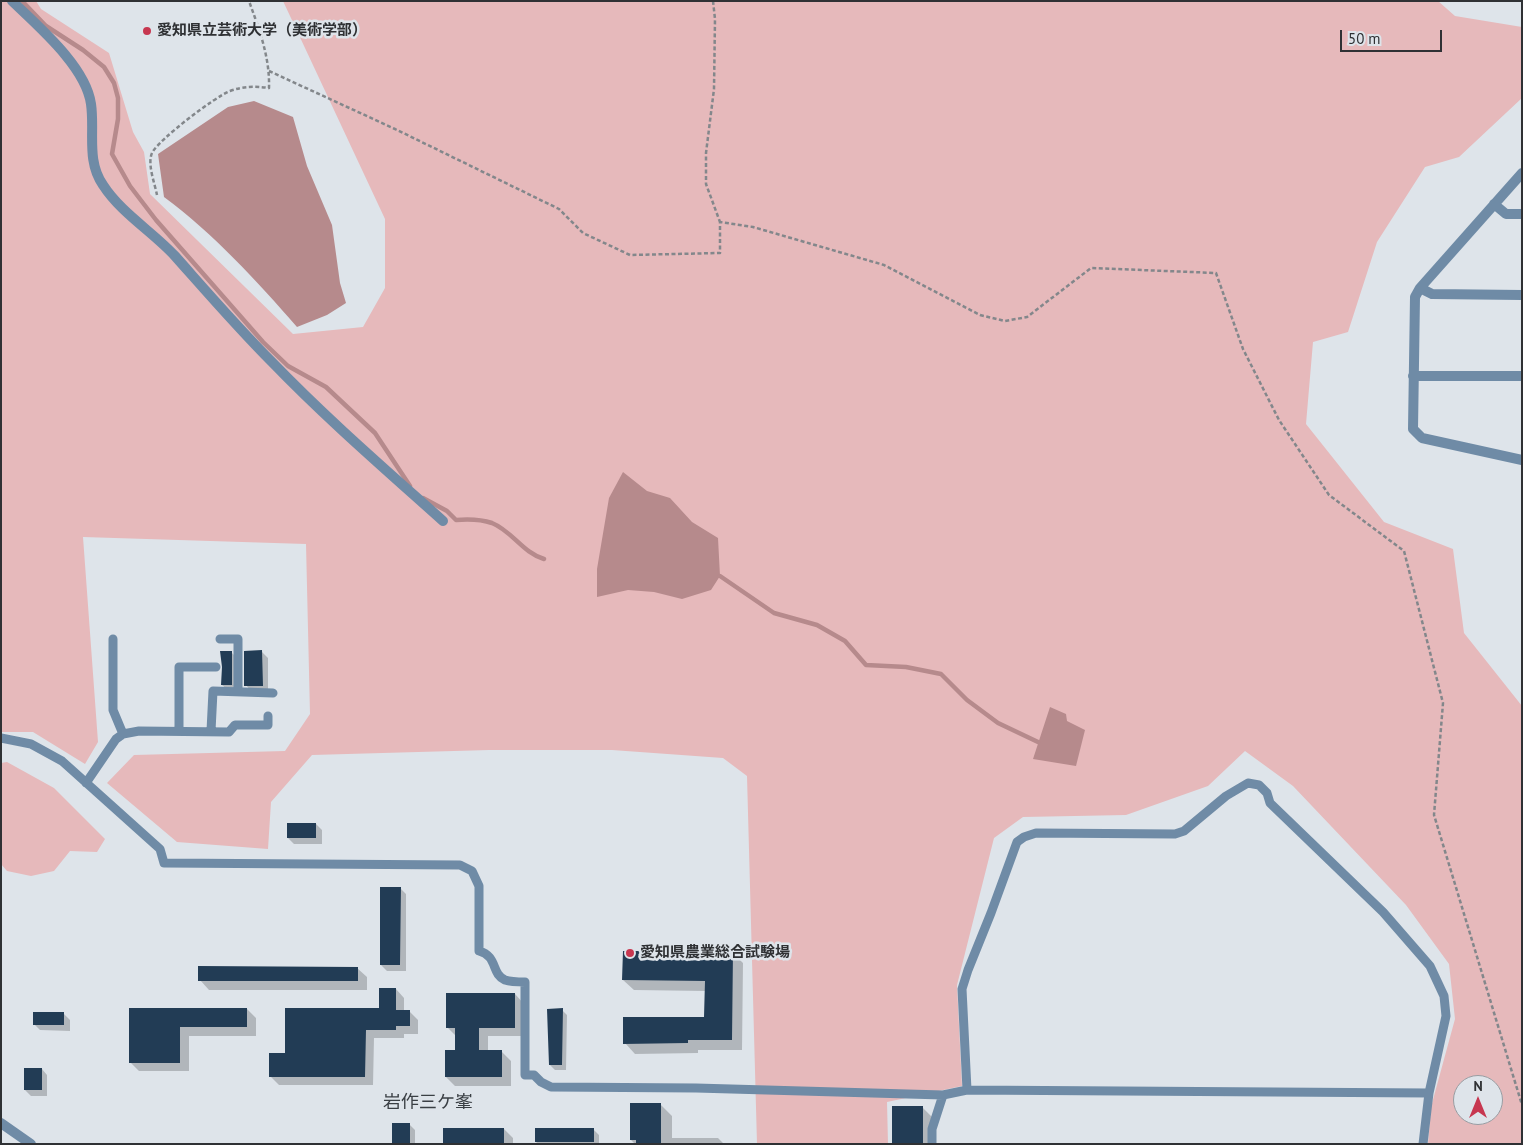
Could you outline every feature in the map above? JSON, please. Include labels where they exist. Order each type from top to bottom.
[{"type":"street","points":[[12,1],[49,36],[75,68],[87,87],[91,105],[94,164],[97,176],[103,186],[117,202],[174,255],[273,364],[346,435],[443,521]]},
{"type":"street","points":[[1522,173],[1420,288],[1415,297],[1413,376],[1413,429],[1422,438],[1522,460]]},
{"type":"street","points":[[1494,204],[1506,214],[1522,214]]},
{"type":"street","points":[[1420,288],[1432,294],[1522,295]]},
{"type":"street","points":[[1413,376],[1522,376]]},
{"type":"street","points":[[1,1123],[31,1144]]},
{"type":"lane","points":[[113,639],[113,710],[123,734]]},
{"type":"lane","points":[[220,639],[238,639],[238,692]]},
{"type":"lane","points":[[179,731],[179,667],[216,667]]},
{"type":"lane","points":[[212,731],[213,692],[274,693]]},
{"type":"lane","points":[[86,783],[116,739],[123,734],[139,731],[229,732],[236,725],[268,725],[268,716]]},
{"type":"lane","points":[[1,738],[31,744],[62,761],[160,849],[164,863],[460,865],[472,871],[479,886],[479,951],[486,953],[491,958],[499,976],[507,981],[525,982],[525,1075],[534,1075],[541,1082],[551,1086],[943,1095],[967,1090],[1429,1093]]},
{"type":"lane","points":[[967,1090],[962,989],[1017,842],[1024,837],[1036,833],[1175,834],[1184,831],[1226,796],[1248,784],[1259,785],[1267,793],[1270,803],[1308,837],[1383,912],[1430,966],[1444,996],[1446,1016],[1429,1093],[1423,1144]]},
{"type":"lane","points":[[932,1144],[932,1129],[943,1095]]},
{"type":"path","points":[[157,195],[150,161],[152,153],[173,130],[228,91],[248,86],[269,88],[269,71],[261,33],[249,1]]},
{"type":"path","points":[[269,71],[559,210],[583,233],[630,255],[720,253],[720,222],[706,184],[706,153],[714,89],[715,19],[713,1]]},
{"type":"path","points":[[720,222],[753,227],[884,265],[980,315],[1005,321],[1027,317],[1091,268],[1216,273],[1243,349],[1279,420],[1329,495],[1404,551],[1443,703],[1434,815],[1522,1105]]},
{"type":"shaded area","points":[[1,1],[36,1],[41,9],[109,53],[133,132],[144,152],[150,194],[293,334],[363,327],[385,288],[385,219],[283,1],[1438,1],[1455,16],[1522,27],[1522,98],[1459,157],[1425,167],[1377,242],[1348,332],[1313,342],[1306,424],[1384,522],[1453,549],[1464,633],[1522,706],[1522,1144],[1428,1144],[1431,1107],[1455,1019],[1449,964],[1406,905],[1293,786],[1245,751],[1208,786],[1126,815],[1023,817],[994,838],[957,985],[962,1086],[887,1102],[888,1144],[757,1144],[747,776],[723,758],[612,750],[489,750],[312,755],[271,802],[268,849],[177,842],[107,783],[134,755],[285,751],[310,714],[306,544],[83,537],[98,742],[85,764],[33,732],[1,732]]},
{"type":"shaded area","points":[[254,101],[293,117],[307,166],[332,225],[340,283],[346,303],[327,315],[297,327],[218,242],[164,197],[158,154],[228,107]]},
{"type":"shaded area","points":[[623,472],[647,491],[670,498],[692,522],[718,538],[720,576],[711,590],[682,599],[654,592],[628,590],[597,597],[597,569],[609,498]]},
{"type":"shaded area","points":[[1050,707],[1066,714],[1067,721],[1085,730],[1076,766],[1033,759]]},
{"type":"shaded area","points":[[7,762],[54,788],[105,839],[97,852],[70,851],[54,871],[31,876],[7,871],[1,864],[1,763]]},
{"type":"building","points":[[262,650],[263,686],[244,686],[244,651]]},
{"type":"building","points":[[220,651],[232,651],[232,685],[221,685],[222,667]]},
{"type":"building","points":[[287,823],[316,823],[316,838],[287,838]]},
{"type":"building","points":[[380,887],[401,887],[400,965],[380,965]]},
{"type":"building","points":[[623,951],[733,951],[732,1040],[688,1040],[688,1043],[623,1044],[623,1017],[704,1017],[705,981],[622,980]]},
{"type":"building","points":[[198,966],[358,967],[358,981],[198,981]]},
{"type":"building","points":[[379,988],[396,988],[396,1010],[410,1010],[410,1026],[396,1026],[396,1030],[366,1030],[365,1077],[269,1077],[269,1053],[285,1053],[285,1008],[379,1008]]},
{"type":"building","points":[[446,993],[515,993],[515,1028],[479,1028],[479,1050],[502,1050],[502,1077],[445,1077],[445,1050],[455,1050],[455,1028],[446,1028]]},
{"type":"building","points":[[129,1008],[247,1008],[247,1027],[180,1027],[180,1063],[129,1063]]},
{"type":"building","points":[[563,1008],[562,1065],[549,1065],[547,1009]]},
{"type":"building","points":[[33,1012],[64,1012],[64,1025],[33,1025]]},
{"type":"building","points":[[24,1068],[42,1068],[42,1090],[24,1090]]},
{"type":"building","points":[[630,1103],[661,1103],[661,1144],[636,1144],[636,1140],[630,1140]]},
{"type":"building","points":[[892,1106],[923,1106],[923,1144],[892,1144]]},
{"type":"building","points":[[392,1123],[410,1123],[410,1144],[392,1144]]},
{"type":"building","points":[[443,1128],[504,1128],[504,1144],[443,1144]]},
{"type":"building","points":[[535,1128],[594,1128],[594,1142],[535,1142]]},
{"type":"waterway","points":[[22,1],[46,26],[83,50],[104,67],[114,83],[118,98],[118,119],[112,154],[130,186],[156,220],[263,342],[288,366],[326,387],[375,433],[410,486]]},
{"type":"waterway","points":[[423,498],[447,511],[456,520],[492,523],[506,531],[530,552],[544,559]]},
{"type":"waterway","points":[[720,576],[774,613],[817,625],[845,641],[866,665],[906,667],[941,674],[967,700],[998,723],[1038,742]]},
{"type":"place","name":"愛知県立芸術大学（美術学部）","points":[[147,31]]},
{"type":"place","name":"愛知県農業総合試験場","points":[[630,953]]},
{"type":"district","name":"岩作三ケ峯","points":[[428,1103]]}]
